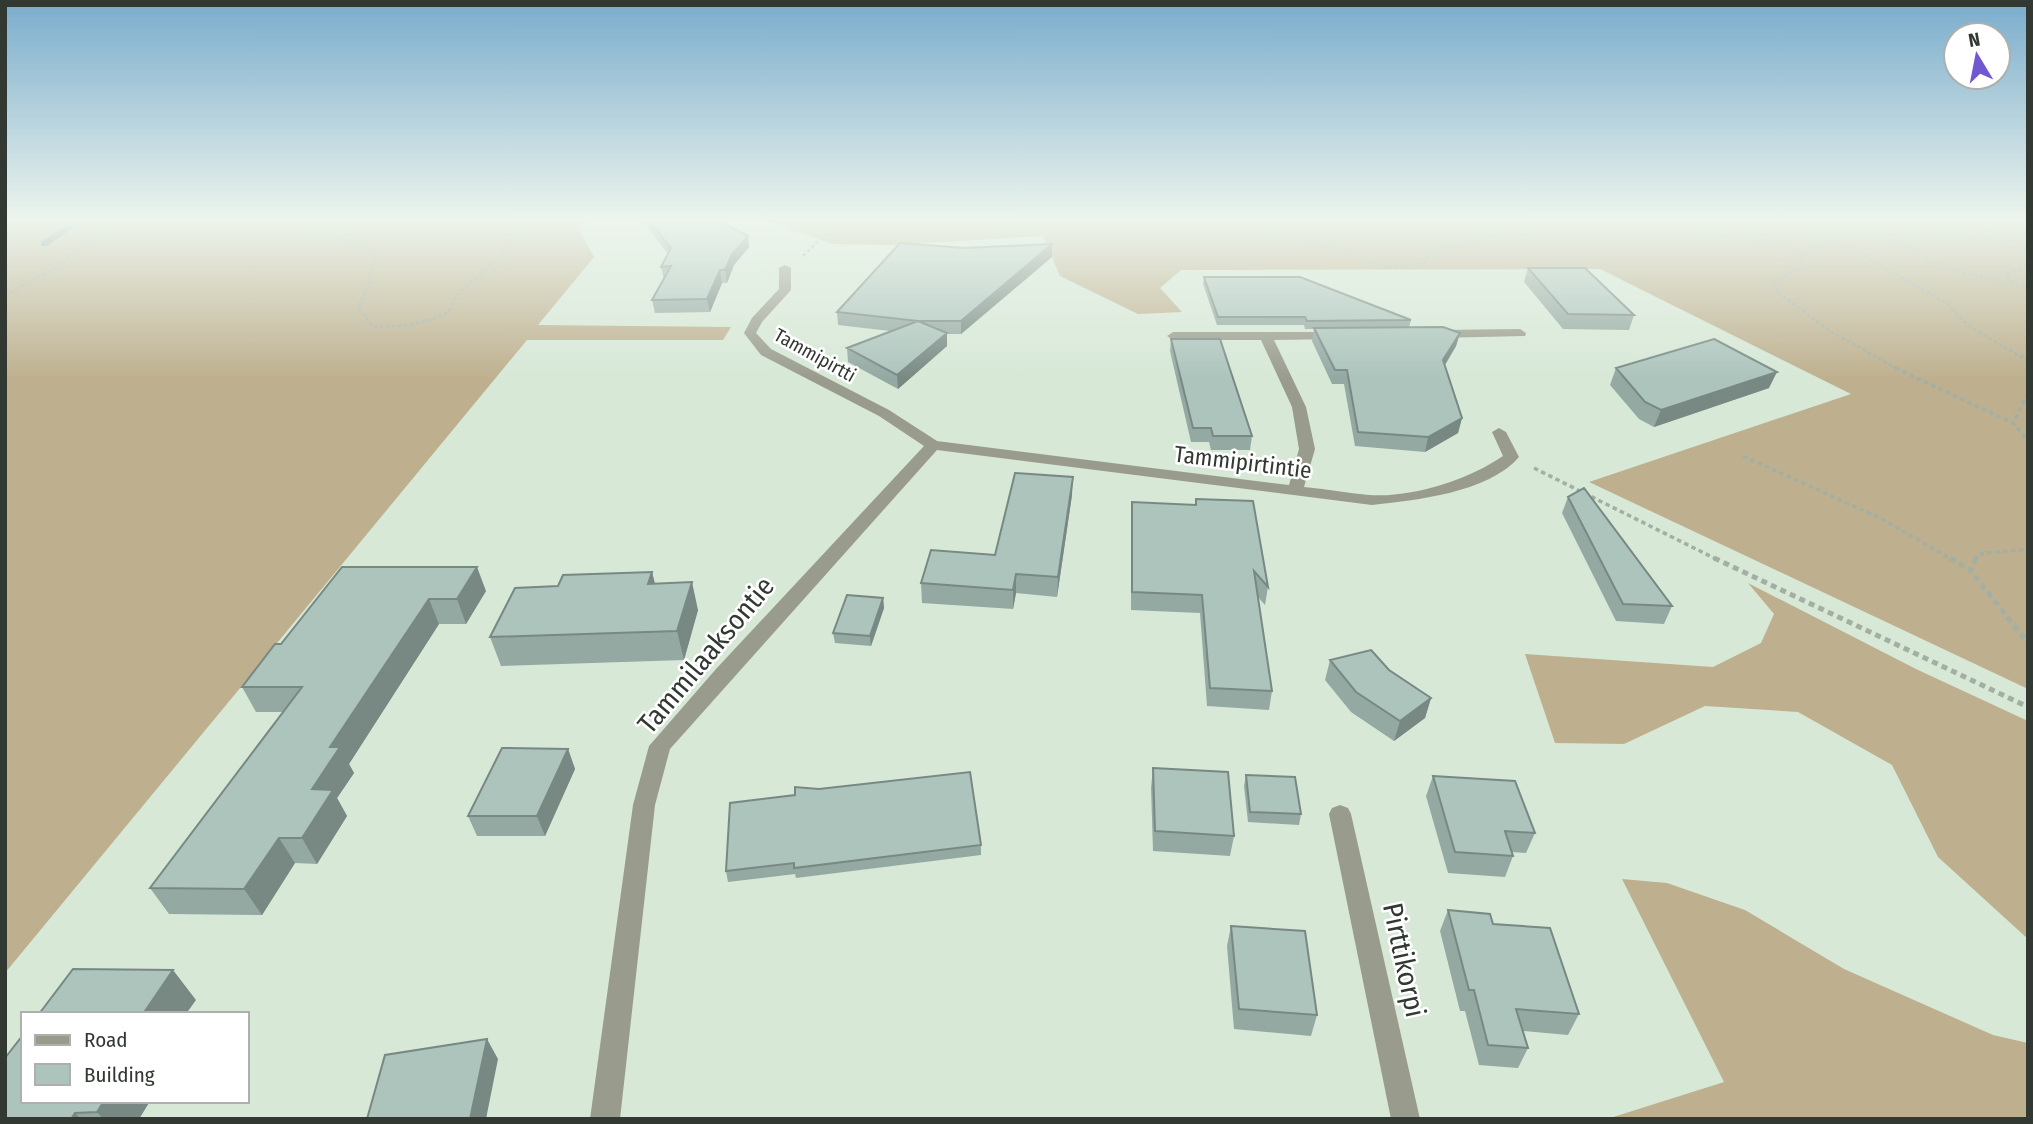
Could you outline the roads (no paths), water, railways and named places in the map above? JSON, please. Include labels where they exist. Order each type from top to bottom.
[{"type":"street","name":"Tammipirtti","points":[[785,273],[785,290],[756,321],[750,333],[756,343],[766,352],[884,413],[933,445]]},
{"type":"street","points":[[1418,335],[1520,333]]},
{"type":"street","points":[[1173,337],[1354,335]]},
{"type":"street","points":[[1266,337],[1299,407],[1307,449],[1296,491]]},
{"type":"street","name":"Tammipirtintie","points":[[933,445],[1372,500],[1420,495],[1495,471],[1511,457],[1499,432]]},
{"type":"street","name":"Tammilaaksontie","points":[[606,1119],[644,805],[660,746],[933,445]]},
{"type":"street","name":"Pirttikorpi","points":[[1340,814],[1406,1119]]}]
